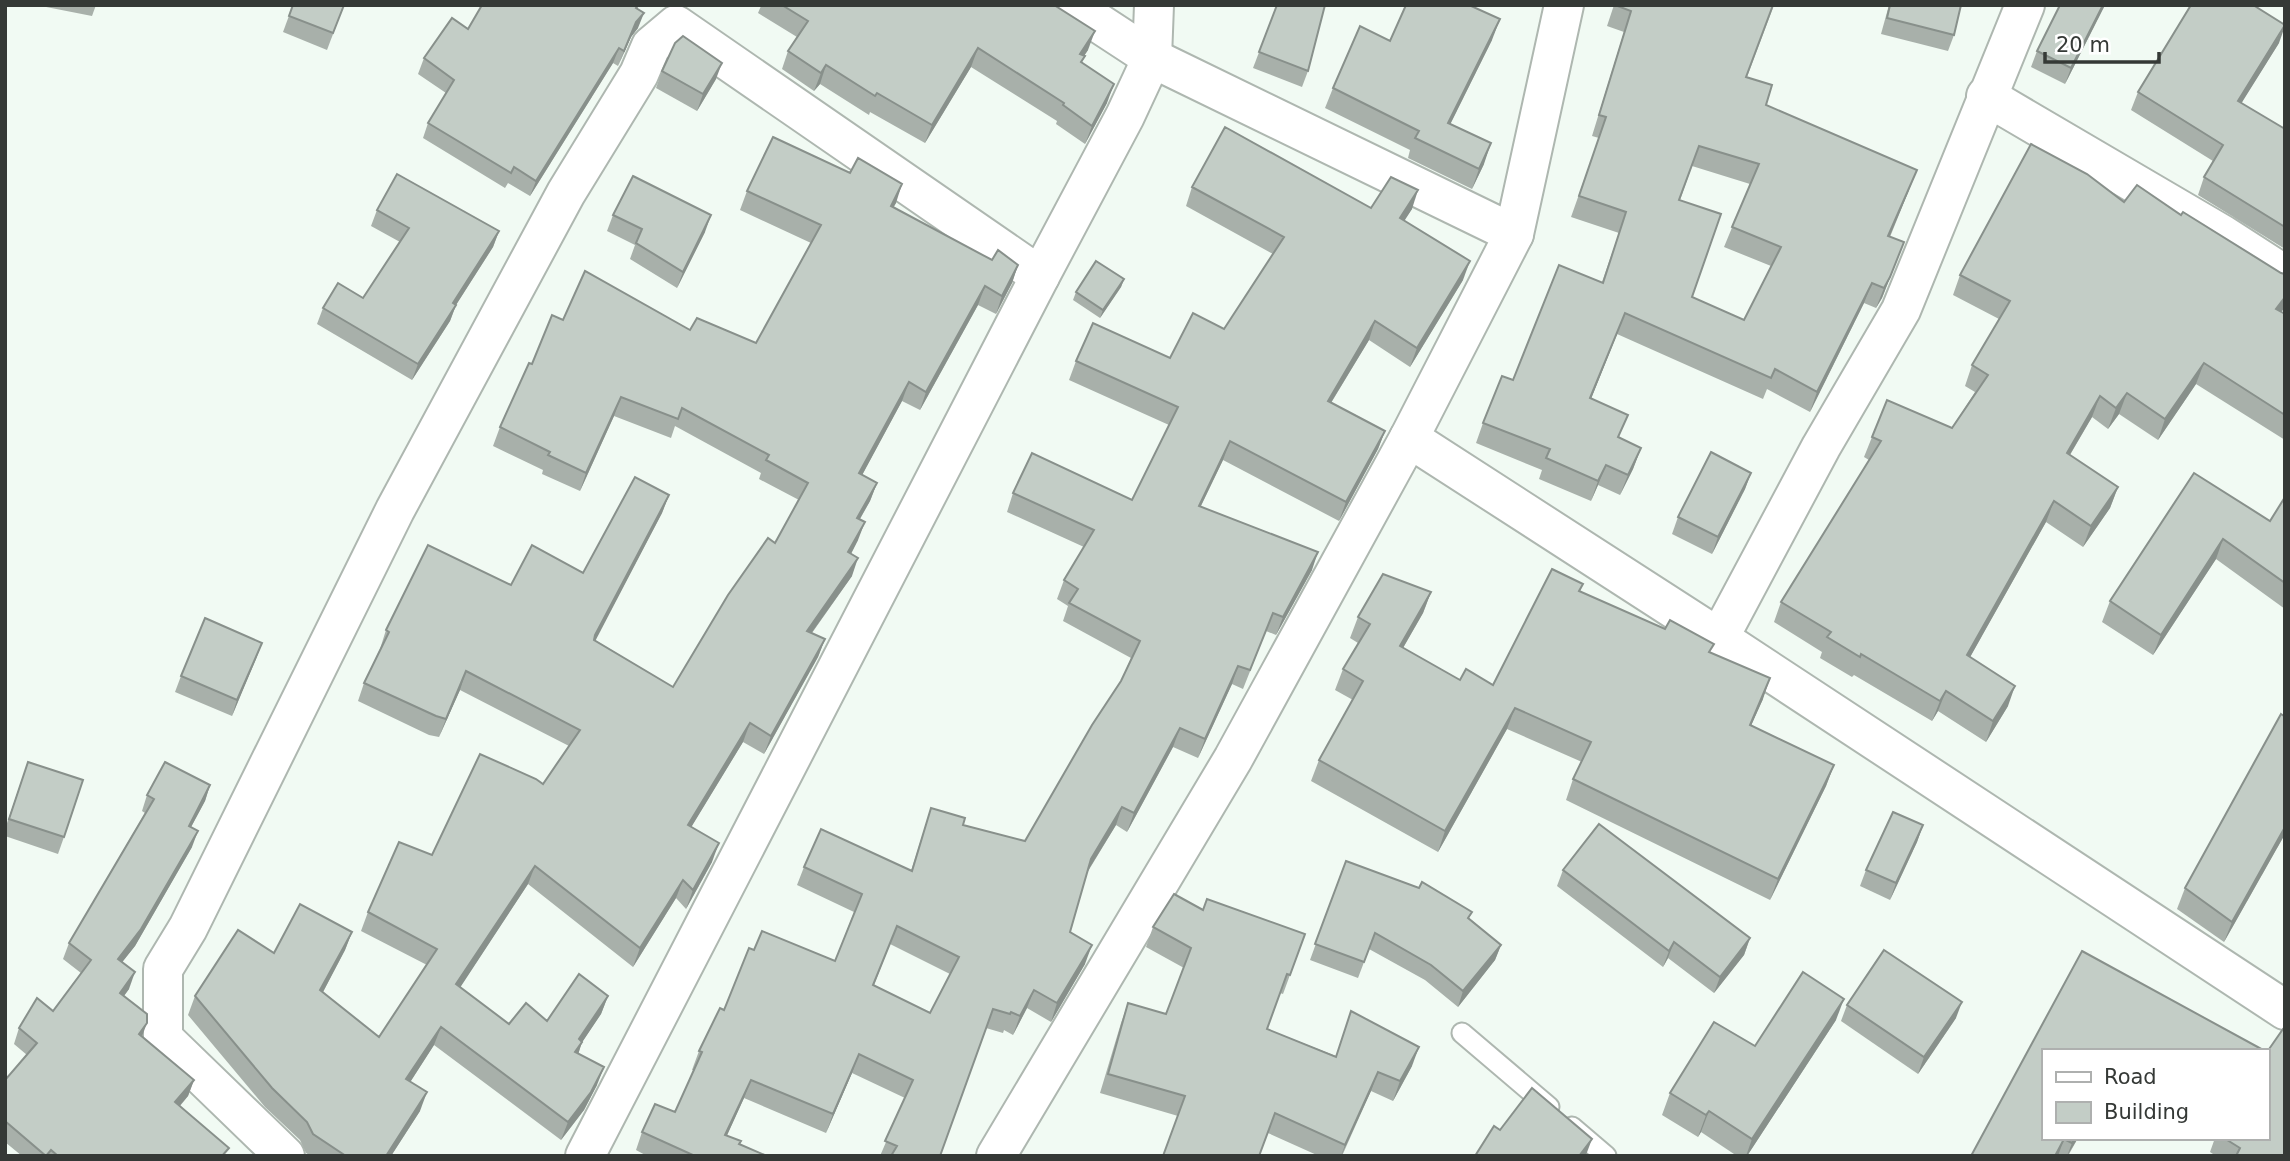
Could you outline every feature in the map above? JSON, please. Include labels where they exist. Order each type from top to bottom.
[{"type":"street","points":[[1071,5],[1152,58],[1514,234]]},
{"type":"street","points":[[585,1156],[1125,116],[1152,58],[1154,5]]},
{"type":"street","points":[[996,1156],[1233,758],[1409,438],[1514,234],[1564,5]]},
{"type":"street","points":[[1719,638],[1821,447],[1901,310],[2025,5]]},
{"type":"street","points":[[285,1156],[163,1038],[163,969],[188,928],[395,510],[566,193],[639,74],[651,46],[676,25],[1040,276]]},
{"type":"street","points":[[1986,96],[2285,275]]},
{"type":"street","points":[[1409,438],[2285,1010]]},
{"type":"lane","points":[[1462,1033],[1606,1156]]},
{"type":"building","points":[[293,5],[344,5],[333,33],[289,16]]},
{"type":"building","points":[[482,5],[638,5],[636,8],[644,13],[636,22],[624,51],[619,48],[536,181],[514,167],[511,173],[428,123],[454,80],[424,58],[452,18],[468,29]]},
{"type":"building","points":[[782,5],[1054,5],[1095,31],[1080,54],[1085,56],[1081,62],[1114,84],[1092,126],[1063,105],[1064,103],[978,48],[932,125],[877,93],[875,96],[826,65],[821,73],[788,51],[808,21]]},
{"type":"building","points":[[1277,5],[1325,5],[1308,71],[1259,52]]},
{"type":"building","points":[[1406,5],[1469,5],[1500,19],[1448,123],[1491,143],[1479,169],[1415,138],[1419,131],[1333,88],[1360,26],[1390,41]]},
{"type":"building","points":[[1615,5],[1773,5],[1746,77],[1772,85],[1766,105],[1917,170],[1888,236],[1904,242],[1890,277],[1884,288],[1872,283],[1817,392],[1775,369],[1771,378],[1625,313],[1590,398],[1628,415],[1618,437],[1641,448],[1628,475],[1606,465],[1598,481],[1546,458],[1550,449],[1483,423],[1502,376],[1513,380],[1559,265],[1603,283],[1626,212],[1579,196],[1606,117],[1599,115],[1631,11]],"holes":[[[1699,146],[1759,164],[1732,227],[1781,247],[1744,320],[1692,297],[1721,214],[1679,200]]]},
{"type":"building","points":[[1890,5],[1961,5],[1954,35],[1887,18]]},
{"type":"building","points":[[2060,5],[2103,5],[2071,68],[2037,51]]},
{"type":"building","points":[[2191,5],[2253,5],[2285,25],[2238,101],[2285,129],[2285,227],[2204,177],[2223,145],[2138,92]]},
{"type":"building","points":[[683,36],[722,63],[703,94],[662,71],[675,43]]},
{"type":"building","points":[[1225,127],[1371,208],[1391,177],[1418,190],[1400,218],[1470,261],[1417,348],[1375,321],[1328,401],[1385,431],[1346,502],[1230,441],[1199,506],[1318,552],[1283,617],[1273,613],[1250,670],[1238,666],[1205,739],[1180,728],[1134,813],[1122,807],[1091,859],[1070,932],[1092,945],[1057,1003],[1034,990],[1020,1016],[993,1009],[940,1156],[891,1156],[897,1146],[885,1141],[913,1080],[859,1054],[833,1114],[751,1080],[725,1135],[767,1156],[695,1156],[642,1132],[655,1104],[675,1112],[702,1052],[699,1051],[720,1008],[724,1010],[749,948],[754,950],[762,931],[835,961],[862,894],[804,867],[821,829],[912,871],[931,808],[965,818],[963,825],[1025,841],[1092,725],[1121,681],[1140,641],[1069,603],[1078,589],[1064,580],[1094,530],[1013,493],[1032,453],[1132,500],[1178,407],[1076,361],[1093,323],[1170,358],[1193,313],[1224,329],[1284,237],[1192,187]],"holes":[[[897,926],[959,957],[930,1013],[873,985]]]},
{"type":"building","points":[[773,137],[850,173],[858,158],[902,184],[891,206],[992,260],[998,250],[1018,265],[1002,296],[985,286],[926,392],[909,382],[859,473],[877,483],[857,518],[865,522],[848,552],[858,558],[807,631],[825,639],[771,736],[750,723],[688,825],[719,843],[693,890],[683,880],[640,948],[535,866],[456,984],[509,1024],[526,1003],[547,1021],[579,974],[608,996],[579,1039],[582,1042],[575,1052],[604,1067],[591,1092],[568,1122],[441,1027],[406,1079],[427,1092],[386,1156],[346,1156],[313,1134],[307,1122],[272,1088],[195,996],[238,930],[274,953],[300,904],[352,932],[320,990],[379,1037],[437,949],[368,912],[399,842],[432,855],[480,754],[543,784],[580,730],[466,671],[446,719],[364,683],[389,632],[386,630],[428,545],[511,585],[532,545],[583,573],[635,477],[669,495],[594,640],[673,687],[728,595],[768,538],[775,543],[808,483],[766,460],[769,455],[682,408],[678,419],[621,397],[586,473],[500,427],[529,363],[532,364],[552,315],[563,320],[585,271],[690,330],[697,318],[756,343],[821,225],[747,191]]},
{"type":"building","points":[[2031,144],[2087,174],[2124,202],[2137,185],[2181,215],[2183,212],[2285,274],[2285,297],[2276,309],[2285,314],[2285,415],[2204,363],[2165,419],[2127,393],[2116,408],[2100,396],[2067,453],[2118,487],[2091,526],[2054,501],[1967,655],[2015,686],[1993,721],[1946,691],[1940,701],[1861,654],[1860,657],[1827,637],[1831,632],[1781,602],[1881,441],[1872,437],[1887,400],[1952,428],[1988,375],[1972,365],[2010,301],[1960,275]]},
{"type":"building","points":[[397,174],[499,231],[418,364],[323,308],[338,283],[363,298],[409,228],[377,210]]},
{"type":"building","points":[[633,176],[711,215],[683,272],[636,243],[642,229],[613,215]]},
{"type":"building","points":[[1096,261],[1124,279],[1103,310],[1076,292]]},
{"type":"building","points":[[1711,452],[1751,473],[1718,537],[1678,517]]},
{"type":"building","points":[[2194,473],[2270,521],[2285,497],[2285,583],[2223,539],[2161,635],[2110,601]]},
{"type":"building","points":[[1552,569],[1583,584],[1579,591],[1665,629],[1670,620],[1714,644],[1709,652],[1770,678],[1750,725],[1834,765],[1778,879],[1573,779],[1591,742],[1515,708],[1445,831],[1319,760],[1363,681],[1343,669],[1370,624],[1358,617],[1383,574],[1431,592],[1400,646],[1460,680],[1466,669],[1493,685]]},
{"type":"building","points":[[205,618],[262,643],[237,700],[181,676]]},
{"type":"building","points":[[2281,714],[2285,714],[2285,827],[2232,922],[2185,888]]},
{"type":"building","points":[[28,762],[83,780],[64,837],[9,819]]},
{"type":"building","points":[[165,762],[210,785],[189,826],[198,831],[141,929],[118,959],[135,972],[120,993],[147,1014],[147,1023],[139,1034],[194,1080],[175,1102],[229,1148],[222,1156],[58,1156],[51,1150],[46,1156],[5,1121],[5,1080],[37,1043],[19,1028],[37,998],[53,1011],[91,960],[69,943],[154,799],[147,795]]},
{"type":"building","points":[[1893,812],[1923,825],[1896,883],[1866,870]]},
{"type":"building","points":[[1599,824],[1750,938],[1720,977],[1674,942],[1669,951],[1563,870]]},
{"type":"building","points":[[1346,861],[1419,888],[1422,882],[1472,912],[1468,918],[1501,945],[1463,991],[1431,965],[1375,933],[1364,962],[1315,944]]},
{"type":"building","points":[[1174,894],[1203,910],[1207,899],[1305,934],[1267,1029],[1336,1057],[1351,1011],[1419,1047],[1400,1081],[1378,1072],[1345,1145],[1275,1113],[1259,1156],[1163,1156],[1185,1096],[1108,1074],[1128,1003],[1166,1014],[1191,948],[1153,927]]},
{"type":"building","points":[[1884,950],[1962,1002],[1924,1057],[1847,1005]]},
{"type":"building","points":[[2082,951],[2261,1049],[2042,1049],[2042,1140],[2063,1140],[2055,1156],[1971,1156]]},
{"type":"building","points":[[1803,972],[1844,999],[1752,1139],[1709,1111],[1706,1115],[1670,1093],[1714,1022],[1755,1046]]},
{"type":"building","points":[[2283,1029],[2285,1030],[2285,1156],[2236,1156],[2240,1148],[2227,1140],[2269,1140],[2269,1049]]},
{"type":"building","points":[[1532,1088],[1592,1139],[1579,1156],[1475,1156],[1494,1126],[1500,1130]]}]
